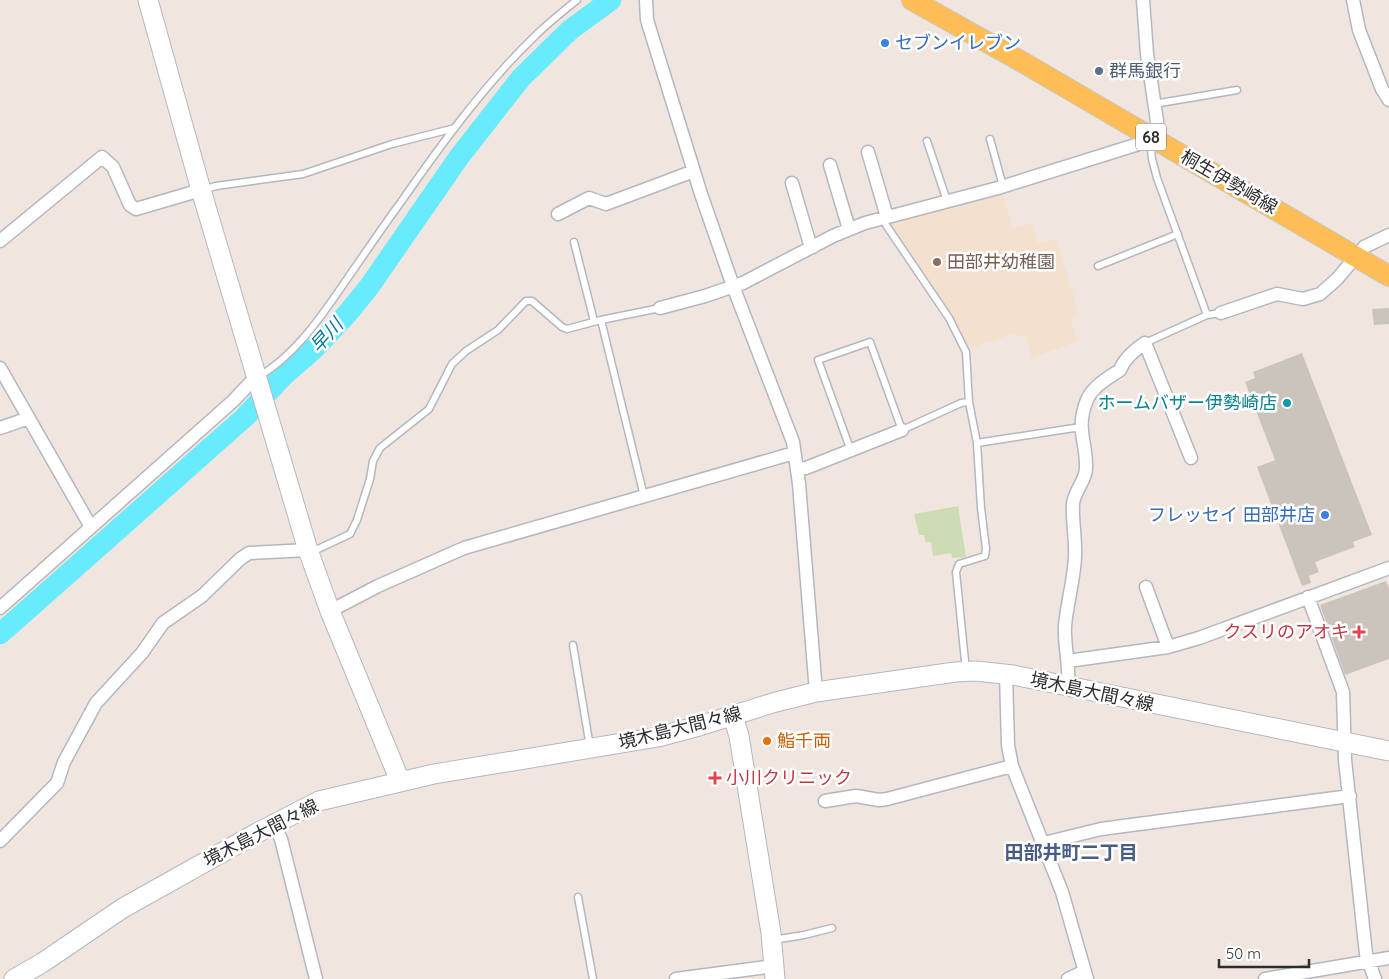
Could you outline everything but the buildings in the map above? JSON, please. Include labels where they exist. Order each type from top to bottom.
[{"type":"main road","points":[[148,0],[201,190],[308,550],[330,611],[400,781]]},
{"type":"main road","name":"桐生伊勢崎線","points":[[912,0],[1389,276]]},
{"type":"main road","name":"境木島大間々線","points":[[26,976],[123,908],[274,824],[319,802],[400,781],[658,737],[816,692],[901,679],[966,672],[1006,674],[1389,751]]},
{"type":"main road","points":[[733,716],[739,736],[771,940],[774,972]]},
{"type":"street","points":[[646,0],[647,20],[694,171],[733,286],[793,442],[798,469],[816,692]]},
{"type":"street","points":[[660,308],[743,283],[849,229],[947,200],[1003,186],[1140,144],[1151,137],[1157,126],[1147,54],[1143,0]]},
{"type":"street","points":[[1353,0],[1359,30],[1388,97]]},
{"type":"street","points":[[868,152],[885,218]]},
{"type":"street","points":[[0,241],[102,157],[113,167],[130,205],[136,209],[201,190]]},
{"type":"street","points":[[830,164],[849,229]]},
{"type":"street","points":[[558,214],[589,198],[606,204],[694,171]]},
{"type":"street","points":[[792,183],[809,241],[813,248]]},
{"type":"street","points":[[1221,313],[1277,294],[1303,299],[1320,294],[1338,279],[1369,244],[1389,235]]},
{"type":"street","points":[[1068,687],[1065,627],[1074,563],[1073,505],[1086,468],[1081,429],[1085,406],[1091,393],[1098,385],[1120,370],[1122,365],[1138,347],[1145,343],[1191,458]]},
{"type":"street","points":[[0,368],[92,527]]},
{"type":"street","points":[[0,608],[233,401],[251,382],[258,380]]},
{"type":"street","points":[[0,428],[29,418]]},
{"type":"street","points":[[798,469],[851,452],[902,430]]},
{"type":"street","points":[[330,611],[378,586],[464,548],[794,453]]},
{"type":"street","points":[[0,841],[57,783],[64,762],[96,703],[142,653],[163,623],[202,596],[240,559],[249,553],[308,550]]},
{"type":"street","points":[[1068,661],[1168,648],[1389,568]]},
{"type":"street","points":[[1146,587],[1168,648]]},
{"type":"street","points":[[1308,598],[1343,692],[1345,760],[1366,954],[1375,979]]},
{"type":"street","points":[[1006,674],[1008,745],[1012,766],[1062,892],[1086,975],[1068,979]]},
{"type":"street","points":[[824,801],[856,796],[879,800],[887,799],[1012,766]]},
{"type":"street","points":[[1044,843],[1120,826],[1350,796]]},
{"type":"street","points":[[274,824],[281,839],[316,979]]},
{"type":"street","points":[[1266,979],[1389,958]]},
{"type":"street","points":[[676,979],[774,972]]},
{"type":"lane","points":[[258,380],[294,349],[322,315],[455,128],[517,54],[577,0]]},
{"type":"lane","points":[[1154,104],[1237,90]]},
{"type":"lane","points":[[201,190],[216,186],[303,174],[392,144],[455,128]]},
{"type":"lane","points":[[1151,137],[1150,145],[1154,169],[1208,315]]},
{"type":"lane","points":[[990,139],[1003,186]]},
{"type":"lane","points":[[927,140],[947,200]]},
{"type":"lane","points":[[885,218],[886,225],[949,318],[966,352],[969,402],[977,443],[986,553],[980,559],[960,564],[956,572],[966,672]]},
{"type":"lane","points":[[1098,266],[1178,234]]},
{"type":"lane","points":[[574,242],[644,496]]},
{"type":"lane","points":[[308,550],[318,549],[350,534],[357,520],[370,478],[373,461],[380,448],[429,409],[452,364],[466,351],[498,330],[526,301],[532,302],[564,328],[660,308]]},
{"type":"lane","points":[[1145,343],[1208,315],[1221,313]]},
{"type":"lane","points":[[851,452],[818,360],[870,342],[902,430],[961,403],[969,402]]},
{"type":"lane","points":[[977,443],[1074,428],[1081,429]]},
{"type":"lane","points":[[573,645],[590,748]]},
{"type":"lane","points":[[578,897],[593,979]]},
{"type":"lane","points":[[771,940],[832,928]]},
{"type":"shaded area","points":[[1002,191],[1013,228],[1032,223],[1038,243],[1056,239],[1079,313],[1070,318],[1078,341],[1032,358],[1025,335],[1017,337],[1015,333],[968,349],[952,316],[889,223]]},
{"type":"green space","points":[[958,506],[966,557],[952,558],[951,553],[933,556],[931,542],[926,543],[924,535],[919,535],[914,514]]},
{"type":"waterway","name":"早川","points":[[0,634],[245,417],[283,376],[315,348],[369,287],[459,157],[521,78],[570,30],[611,0]]},
{"type":"place","name":"セブンイレブン","points":[[885,43]]},
{"type":"place","name":"群馬銀行","points":[[1099,71]]},
{"type":"place","name":"田部井幼稚園","points":[[937,262]]},
{"type":"place","name":"ホームバザー伊勢崎店","points":[[1287,403]]},
{"type":"place","name":"フレッセイ 田部井店","points":[[1325,515]]},
{"type":"place","name":"クスリのアオキ","points":[[1359,632]]},
{"type":"place","name":"鮨千両","points":[[767,741]]},
{"type":"place","name":"小川クリニック","points":[[715,778]]},
{"type":"district","name":"田部井町二丁目","points":[[1071,852]]}]
